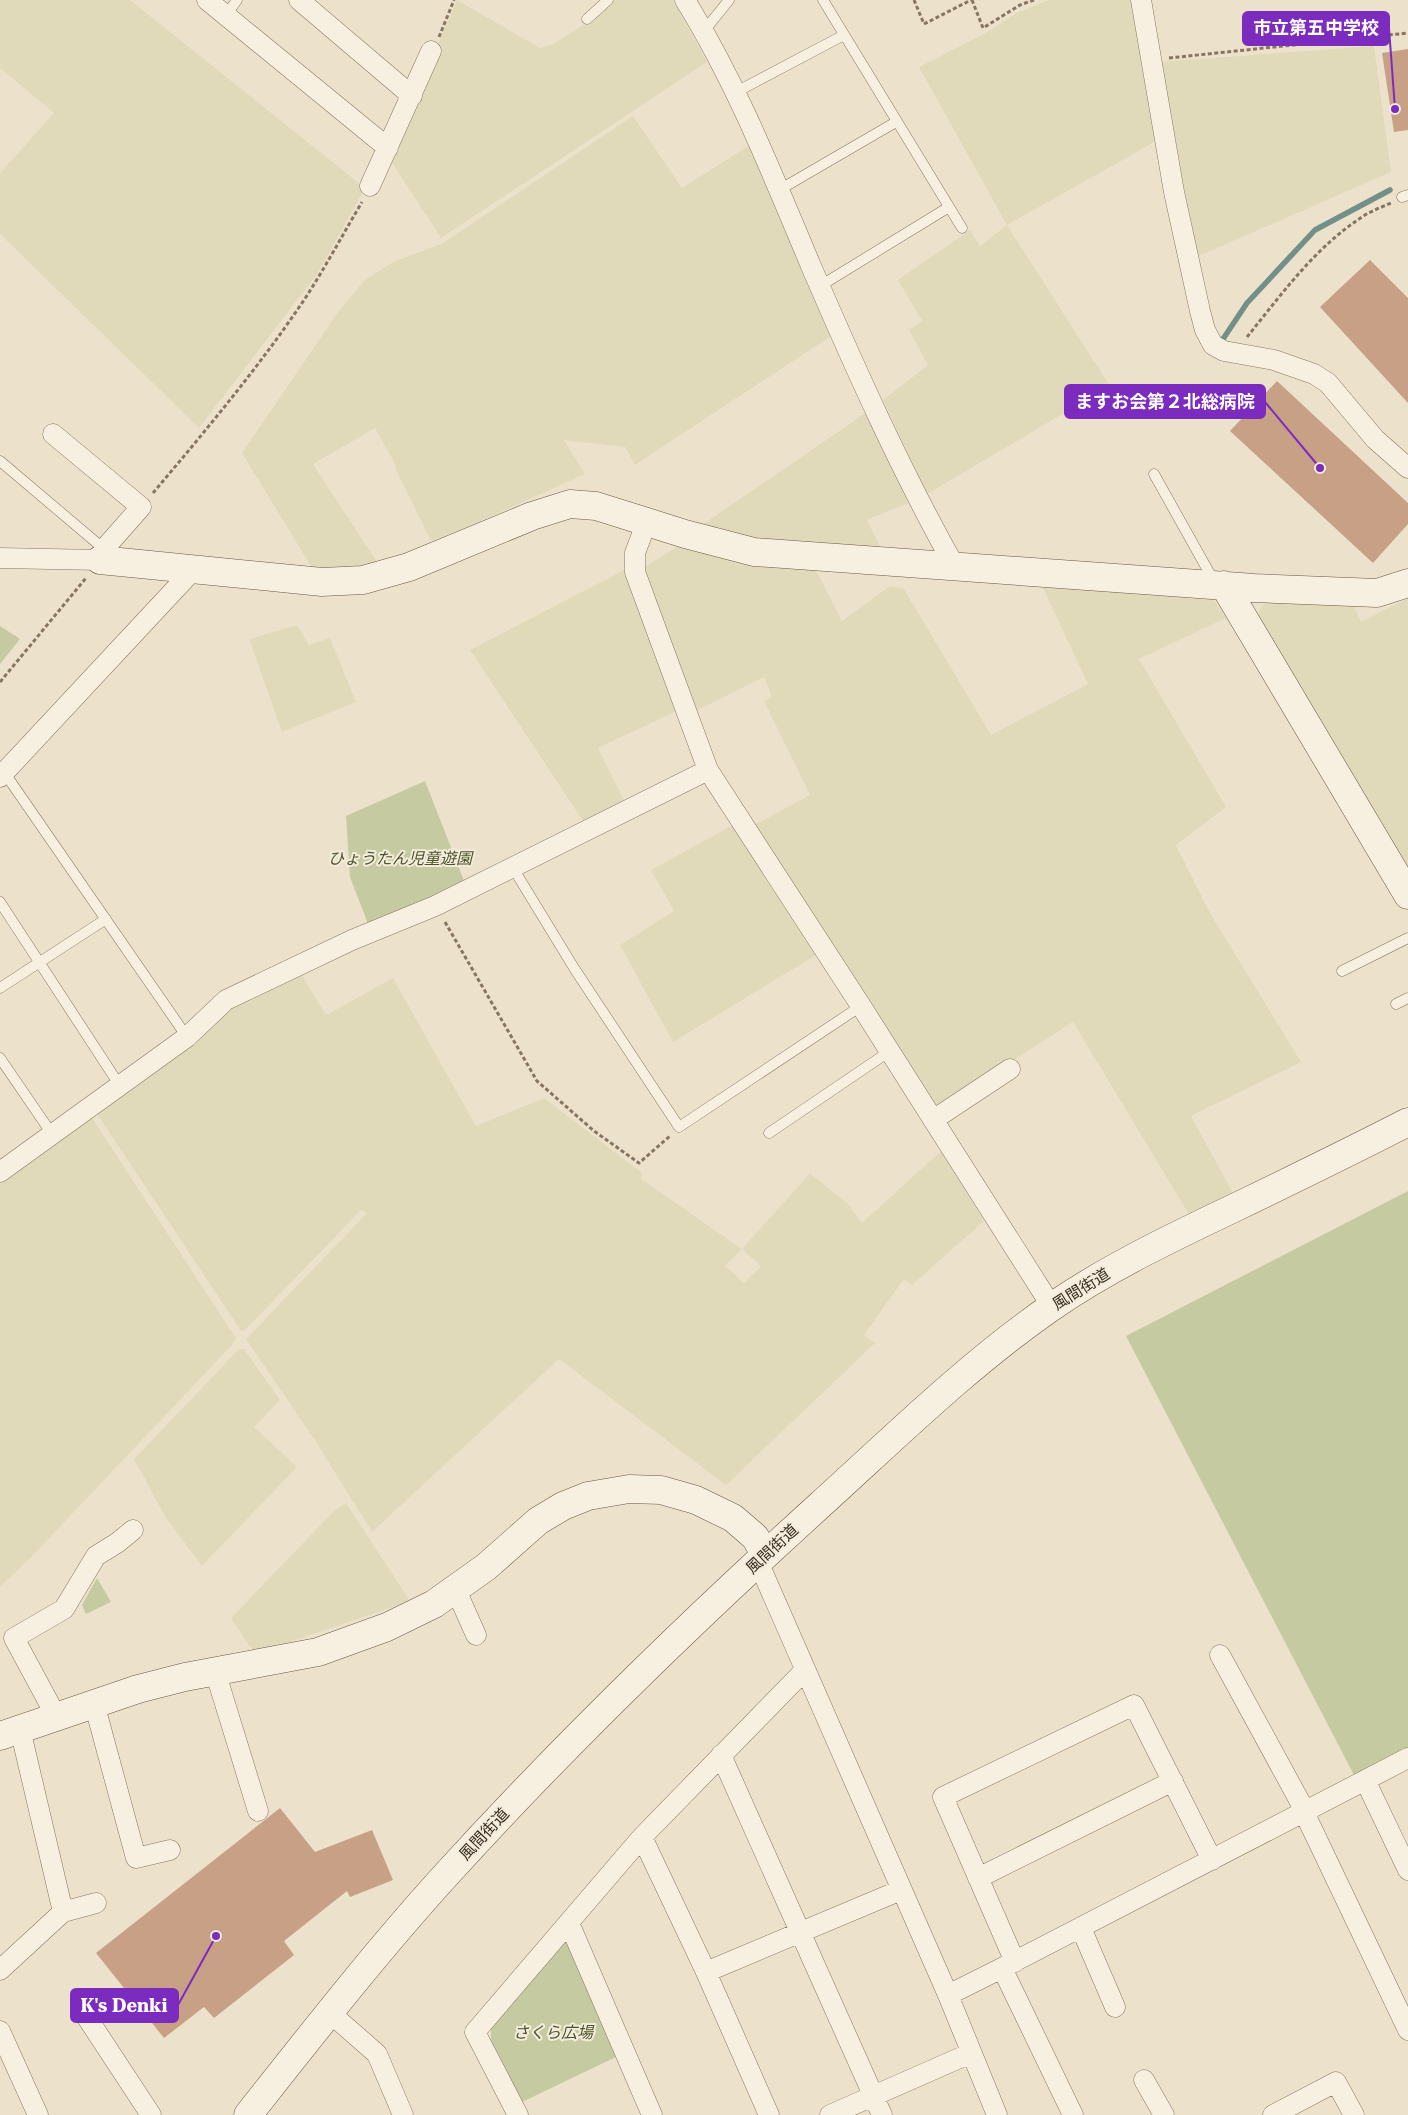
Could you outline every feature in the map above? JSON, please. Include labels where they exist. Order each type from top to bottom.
[{"type":"street","points":[[207,0],[231,8],[388,148]]},
{"type":"street","points":[[299,0],[412,96]]},
{"type":"street","points":[[685,0],[704,30],[736,92],[820,286],[914,492],[954,567]]},
{"type":"street","points":[[1141,0],[1174,192],[1200,311],[1205,330],[1213,345],[1224,351],[1274,360],[1314,374],[1328,383],[1375,439],[1408,468]]},
{"type":"street","points":[[370,186],[431,51]]},
{"type":"street","points":[[53,434],[141,506],[102,555]]},
{"type":"street","points":[[0,558],[102,555],[195,568],[322,582],[363,580],[409,567],[532,516],[570,504],[596,506],[685,534],[754,552],[954,567],[1377,593],[1408,583]]},
{"type":"street","points":[[647,521],[636,553],[635,572],[708,770],[861,1006],[1052,1307]]},
{"type":"street","points":[[2,774],[195,568]]},
{"type":"street","points":[[1220,584],[1408,895]]},
{"type":"street","points":[[0,1172],[187,1037],[226,1000],[352,940],[436,906],[708,770]]},
{"type":"street","points":[[933,1120],[1010,1068]]},
{"type":"street","name":"風間街道","points":[[248,2115],[329,2012],[443,1878],[566,1746],[654,1659],[760,1559],[947,1388],[992,1350],[1095,1279],[1144,1251],[1320,1167],[1408,1122]]},
{"type":"street","points":[[63,1912],[10,1733],[138,1689],[215,1671],[318,1652],[387,1627],[434,1604],[486,1567],[538,1521],[563,1506],[588,1496],[629,1489],[661,1490],[696,1500],[733,1518],[755,1537],[763,1573],[948,1994],[997,2115]]},
{"type":"street","points":[[56,1716],[14,1638],[64,1609],[96,1556],[133,1530]]},
{"type":"street","points":[[455,1588],[476,1635]]},
{"type":"street","points":[[1220,1655],[1304,1812],[1408,2030]]},
{"type":"street","points":[[518,2115],[475,2032],[642,1837],[805,1670]]},
{"type":"street","points":[[215,1671],[258,1811]]},
{"type":"street","points":[[94,1704],[136,1858],[170,1850]]},
{"type":"street","points":[[1073,2115],[1009,1965],[978,1878],[943,1797],[1134,1705],[1212,1860]]},
{"type":"street","points":[[721,1755],[882,2115]]},
{"type":"street","points":[[948,1994],[1009,1965],[1408,1758]]},
{"type":"street","points":[[1365,1780],[1408,1870]]},
{"type":"street","points":[[978,1878],[1173,1781]]},
{"type":"street","points":[[642,1837],[706,1972],[770,2115]]},
{"type":"street","points":[[706,1972],[901,1890]]},
{"type":"street","points":[[0,1970],[63,1912],[96,1904]]},
{"type":"street","points":[[569,1923],[652,2115]]},
{"type":"street","points":[[1081,1928],[1115,2007]]},
{"type":"street","points":[[329,2012],[377,2054],[403,2115]]},
{"type":"street","points":[[84,2013],[151,2115]]},
{"type":"street","points":[[0,2031],[38,2115]]},
{"type":"street","points":[[830,2115],[971,2053]]},
{"type":"street","points":[[1144,2080],[1164,2115]]},
{"type":"street","points":[[1273,2115],[1336,2082],[1354,2115]]},
{"type":"lane","points":[[588,19],[608,0]]},
{"type":"lane","points":[[704,30],[729,0]]},
{"type":"lane","points":[[823,0],[962,228]]},
{"type":"lane","points":[[736,92],[844,35]]},
{"type":"lane","points":[[779,190],[896,122]]},
{"type":"lane","points":[[820,286],[949,207]]},
{"type":"lane","points":[[0,461],[102,555]]},
{"type":"lane","points":[[1154,474],[1220,584]]},
{"type":"lane","points":[[2,774],[106,919],[187,1037]]},
{"type":"lane","points":[[514,868],[574,968],[679,1127],[861,1006]]},
{"type":"lane","points":[[0,902],[120,1086]]},
{"type":"lane","points":[[0,988],[106,919]]},
{"type":"lane","points":[[1342,971],[1408,938]]},
{"type":"lane","points":[[1396,1004],[1408,998]]},
{"type":"lane","points":[[769,1133],[890,1052]]},
{"type":"lane","points":[[0,1058],[52,1134]]},
{"type":"path","points":[[431,51],[436,46],[454,0]]},
{"type":"path","points":[[914,0],[924,24],[972,0],[983,28],[1020,5],[1034,0]]},
{"type":"path","points":[[1151,60],[1408,33]]},
{"type":"path","points":[[141,506],[206,430],[269,350],[306,297],[370,186]]},
{"type":"path","points":[[1235,353],[1287,287],[1333,239],[1361,217],[1405,196]]},
{"type":"path","points":[[0,682],[102,555]]},
{"type":"path","points":[[436,906],[537,1081],[594,1131],[639,1163],[679,1127]]},
{"type":"shaded area","points":[[0,0],[130,0],[365,188],[318,273],[199,428],[0,234],[0,173],[54,113],[0,68]]},
{"type":"shaded area","points":[[457,0],[540,48],[553,44],[585,24],[615,0],[673,0],[707,62],[441,238],[389,158]]},
{"type":"shaded area","points":[[1048,0],[1135,0],[1158,140],[1007,225],[919,67],[982,35],[1015,14]]},
{"type":"shaded area","points":[[1374,46],[1391,172],[1192,259],[1159,62]]},
{"type":"shaded area","points":[[633,116],[682,188],[750,145],[834,334],[635,465],[625,447],[564,440],[585,474],[479,522],[431,541],[396,470],[394,462],[375,428],[313,464],[377,562],[349,568],[312,568],[242,453],[338,312],[365,280],[393,262],[443,243]]},
{"type":"shaded area","points":[[1007,225],[1110,386],[927,494],[883,400],[928,365],[909,330],[922,321],[898,280],[970,230],[980,246]]},
{"type":"shaded area","points":[[870,410],[913,501],[867,520],[881,549],[761,540],[702,525]]},
{"type":"shaded area","points":[[682,544],[815,568],[842,621],[890,586],[904,589],[991,735],[1088,684],[1042,586],[1213,599],[1226,618],[1139,659],[1226,807],[1176,845],[1210,913],[1301,1062],[1191,1116],[1234,1195],[1190,1216],[1073,1022],[937,1109],[752,826],[810,795],[764,701],[772,697],[764,677],[694,712],[641,569]]},
{"type":"shaded area","points":[[628,568],[679,710],[598,748],[628,808],[587,827],[470,650]]},
{"type":"shaded area","points":[[1268,597],[1352,602],[1361,622],[1408,598],[1408,870],[1256,616]]},
{"type":"shaded area","points":[[297,625],[309,645],[330,638],[356,702],[282,732],[249,639]]},
{"type":"shaded area","points":[[737,823],[821,952],[673,1042],[620,945],[674,911],[651,870]]},
{"type":"shaded area","points":[[298,969],[326,1015],[393,978],[476,1126],[544,1098],[642,1173],[641,1179],[742,1249],[810,1173],[848,1204],[862,1223],[941,1151],[984,1221],[912,1285],[904,1279],[864,1335],[875,1343],[726,1485],[559,1359],[372,1532],[316,1442],[246,1339],[367,1213],[361,1210],[244,1331],[241,1331],[95,1111],[218,1007]],"holes":[[[742,1249],[761,1266],[744,1283],[725,1266]]]},
{"type":"shaded area","points":[[90,1115],[236,1338],[233,1344],[197,1382],[33,1555],[0,1587],[0,1182]]},
{"type":"shaded area","points":[[239,1349],[244,1349],[280,1400],[254,1427],[297,1467],[202,1566],[166,1518],[134,1459]]},
{"type":"shaded area","points":[[346,1503],[410,1601],[255,1654],[231,1618],[335,1510]]},
{"type":"green space","points":[[0,626],[20,639],[0,664]]},
{"type":"green space","name":"ひょうたん児童遊園","points":[[425,781],[466,886],[370,929],[350,877],[346,816]]},
{"type":"green space","points":[[1408,1191],[1408,1750],[1355,1777],[1126,1336]]},
{"type":"green space","points":[[97,1578],[111,1602],[86,1614],[82,1605]]},
{"type":"green space","name":"さくら広場","points":[[561,1943],[568,1943],[618,2056],[520,2103],[491,2041],[491,2029]]},
{"type":"building","points":[[1408,49],[1408,130],[1394,132],[1382,53]]},
{"type":"building","points":[[1370,260],[1408,298],[1408,403],[1320,307]]},
{"type":"building","points":[[1277,381],[1408,503],[1408,524],[1373,563],[1230,431]]},
{"type":"building","points":[[280,1808],[315,1852],[372,1830],[393,1880],[350,1897],[347,1891],[284,1941],[294,1955],[214,2018],[204,2007],[164,2038],[96,1953]]},
{"type":"waterway","points":[[1221,342],[1247,303],[1315,230],[1390,190]]},
{"type":"place","name":"市立第五中学校","points":[[1395,109]]},
{"type":"place","name":"ますお会第２北総病院","points":[[1320,468]]},
{"type":"place","name":"K's Denki","points":[[216,1936]]}]
